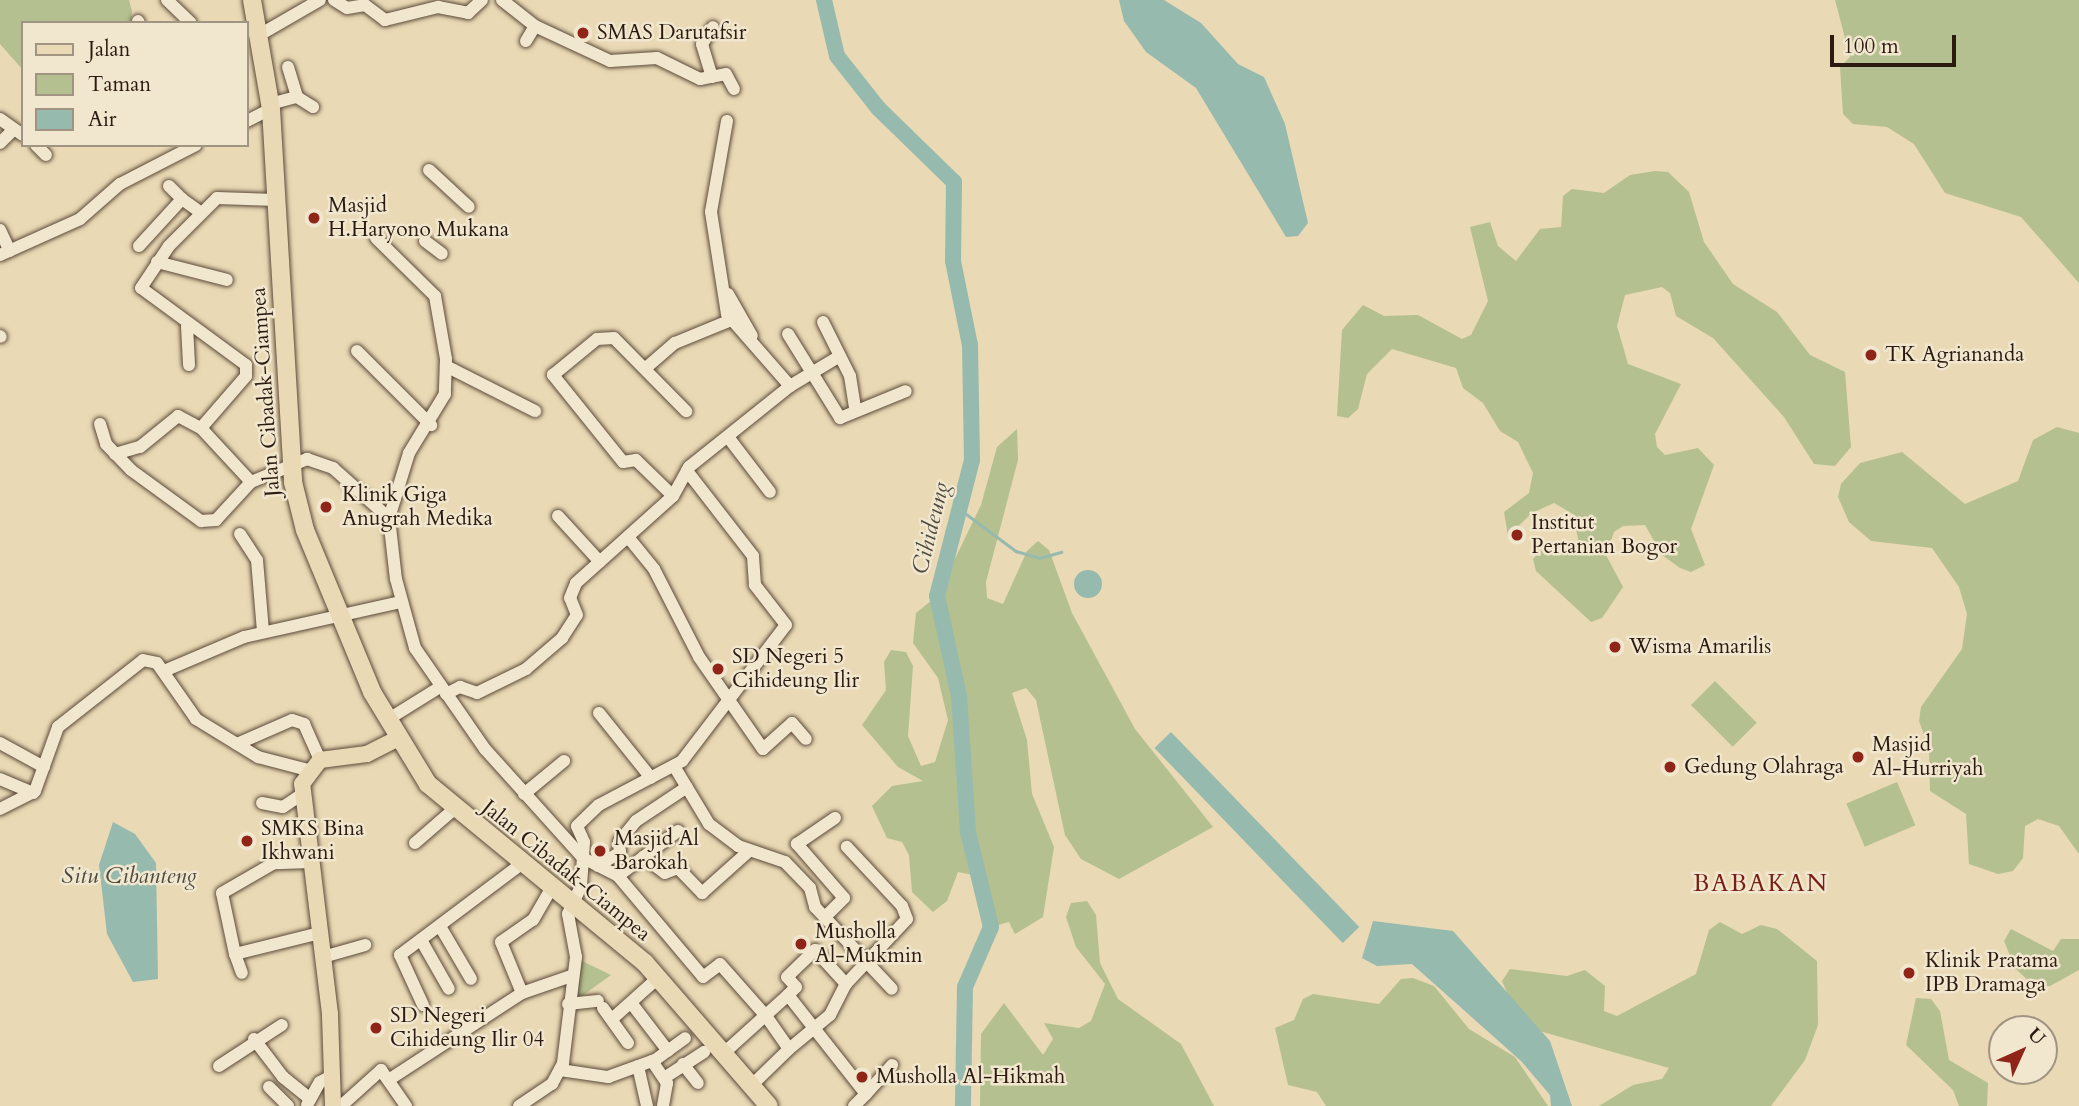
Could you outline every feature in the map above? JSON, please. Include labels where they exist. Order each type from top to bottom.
[{"type":"highway","name":"Jalan Cibadak-Ciampea","points":[[252,0],[261,34],[270,107],[291,463],[305,530],[387,720],[397,739],[453,810],[521,864],[575,901],[659,978],[769,1106]]},
{"type":"main road","points":[[333,1106],[323,957],[302,794],[314,765],[367,754],[397,739]]},
{"type":"street","points":[[167,0],[189,21]]},
{"type":"street","points":[[261,34],[320,0]]},
{"type":"street","points":[[334,0],[347,8],[365,5],[382,19],[408,6],[438,7],[468,13],[482,0]]},
{"type":"street","points":[[502,0],[535,26],[610,61],[657,58],[700,79],[729,75],[734,89]]},
{"type":"street","points":[[526,41],[535,26]]},
{"type":"street","points":[[712,27],[702,44],[712,77]]},
{"type":"street","points":[[288,67],[297,97],[313,107]]},
{"type":"street","points":[[248,120],[270,107],[297,97]]},
{"type":"street","points":[[0,119],[17,133],[0,143]]},
{"type":"street","points":[[727,121],[711,212],[731,320],[753,340],[790,386]]},
{"type":"street","points":[[38,147],[46,155]]},
{"type":"street","points":[[0,230],[5,253],[80,219],[120,184],[171,152],[188,147]]},
{"type":"street","points":[[429,170],[469,207]]},
{"type":"street","points":[[169,186],[200,212]]},
{"type":"street","points":[[201,428],[248,370],[142,292],[157,262],[200,212],[222,195],[276,200]]},
{"type":"street","points":[[139,246],[182,199]]},
{"type":"street","points":[[376,238],[435,296],[446,366],[445,394],[431,425],[409,453],[389,518],[401,602],[415,648],[443,690],[524,794],[583,858],[618,876],[703,977],[720,964],[766,1017],[789,1049]]},
{"type":"street","points":[[425,241],[442,254]]},
{"type":"street","points":[[157,262],[227,280]]},
{"type":"street","points":[[728,294],[753,340]]},
{"type":"street","points":[[647,367],[675,343],[731,320]]},
{"type":"street","points":[[823,322],[840,356],[855,408]]},
{"type":"street","points":[[187,326],[189,365]]},
{"type":"street","points":[[788,334],[835,416],[845,418],[855,408],[906,391]]},
{"type":"street","points":[[673,496],[636,460],[623,462],[553,375],[603,337],[623,343],[685,411]]},
{"type":"street","points":[[357,351],[431,425]]},
{"type":"street","points":[[387,720],[443,690],[460,687],[481,691],[526,668],[562,638],[577,615],[570,598],[576,583],[673,496],[687,471],[790,386],[840,356]]},
{"type":"street","points":[[446,366],[535,411]]},
{"type":"street","points":[[115,454],[140,447],[178,416],[201,428],[251,482]]},
{"type":"street","points":[[100,424],[115,454],[201,521],[216,520],[251,482],[291,463],[307,459],[332,468],[389,518]]},
{"type":"street","points":[[728,437],[770,492]]},
{"type":"street","points":[[519,1106],[552,1084],[560,1070],[571,1004],[571,976],[576,957],[568,914],[575,901],[583,858],[579,823],[674,766],[731,701],[786,625],[755,585],[753,556],[687,471]]},
{"type":"street","points":[[558,516],[600,562]]},
{"type":"street","points":[[240,534],[257,560],[263,631]]},
{"type":"street","points":[[628,537],[654,569],[699,657],[763,749],[792,723],[806,739]]},
{"type":"street","points":[[164,671],[263,631],[342,617],[401,602]]},
{"type":"street","points":[[0,809],[33,793],[58,727],[133,665],[151,659],[164,671],[196,719],[237,744],[271,762],[314,765],[304,724],[292,720],[237,744]]},
{"type":"street","points":[[599,713],[651,778]]},
{"type":"street","points":[[0,743],[44,767]]},
{"type":"street","points":[[524,794],[564,761]]},
{"type":"street","points":[[674,766],[709,824],[749,851],[781,859],[810,888],[825,917],[892,989]]},
{"type":"street","points":[[0,779],[33,793]]},
{"type":"street","points":[[598,866],[620,852],[618,842],[636,821],[687,787]]},
{"type":"street","points":[[262,803],[283,807],[302,794]]},
{"type":"street","points":[[415,843],[453,810]]},
{"type":"street","points":[[825,917],[844,898],[797,842],[835,818]]},
{"type":"street","points":[[618,876],[678,831]]},
{"type":"street","points":[[752,1085],[789,1049],[831,1015],[846,984],[870,964],[907,916],[847,847]]},
{"type":"street","points":[[643,857],[664,873],[678,868],[702,892],[749,851]]},
{"type":"street","points":[[242,973],[235,954],[223,890],[274,863],[311,862]]},
{"type":"street","points":[[423,1005],[400,960],[421,940],[441,928],[521,864]]},
{"type":"street","points":[[522,993],[501,943],[533,920],[553,886]]},
{"type":"street","points":[[441,928],[471,979]]},
{"type":"street","points":[[235,954],[320,933]]},
{"type":"street","points":[[421,940],[449,989]]},
{"type":"street","points":[[323,957],[365,945]]},
{"type":"street","points":[[725,1052],[796,987],[787,977],[815,950],[846,984]]},
{"type":"street","points":[[390,1079],[522,993],[571,976]]},
{"type":"street","points":[[612,1019],[659,978]]},
{"type":"street","points":[[788,995],[866,1094]]},
{"type":"street","points":[[571,1004],[600,1004],[628,1044]]},
{"type":"street","points":[[632,1004],[698,1083]]},
{"type":"street","points":[[219,1066],[254,1039],[282,1025]]},
{"type":"street","points":[[560,1070],[589,1077],[638,1066],[652,1061],[685,1038]]},
{"type":"street","points":[[254,1039],[283,1077],[308,1103],[320,1082],[333,1075]]},
{"type":"street","points":[[664,1078],[704,1052]]},
{"type":"street","points":[[652,1061],[664,1078],[663,1106]]},
{"type":"street","points":[[854,1106],[892,1065]]},
{"type":"street","points":[[638,1066],[647,1106]]},
{"type":"street","points":[[341,1106],[377,1071],[390,1079],[406,1106]]},
{"type":"street","points":[[269,1087],[288,1106]]},
{"type":"green space","points":[[0,0],[129,0],[131,21],[21,21],[21,68],[0,44]]},
{"type":"green space","points":[[1835,0],[2079,0],[2079,283],[2021,217],[1945,193],[1914,144],[1887,127],[1853,124],[1843,114],[1840,67],[1850,57]]},
{"type":"green space","points":[[1668,172],[1689,192],[1704,242],[1733,284],[1777,312],[1810,355],[1845,372],[1851,447],[1835,466],[1814,464],[1784,417],[1713,338],[1676,316],[1670,293],[1662,287],[1625,295],[1617,326],[1628,364],[1681,384],[1655,434],[1657,447],[1665,455],[1698,448],[1714,465],[1691,529],[1705,565],[1691,572],[1680,568],[1662,555],[1645,525],[1623,526],[1614,532],[1606,555],[1623,587],[1602,618],[1591,622],[1536,571],[1533,559],[1540,551],[1572,552],[1579,544],[1573,514],[1554,503],[1532,513],[1508,536],[1504,512],[1529,493],[1533,473],[1518,442],[1500,431],[1483,403],[1463,388],[1456,368],[1392,349],[1367,374],[1358,409],[1348,418],[1337,416],[1342,330],[1363,305],[1384,316],[1418,315],[1462,339],[1471,335],[1488,301],[1470,227],[1490,222],[1498,246],[1516,261],[1540,229],[1561,227],[1563,196],[1572,189],[1604,193],[1630,175]]},
{"type":"green space","points":[[2057,427],[2079,433],[2079,854],[2059,826],[2038,819],[2025,826],[2023,858],[2013,871],[1998,874],[1969,864],[1966,814],[1930,791],[1929,749],[1919,721],[1921,707],[1962,649],[1967,614],[1959,587],[1932,548],[1871,541],[1849,522],[1838,497],[1841,484],[1860,463],[1902,452],[1965,504],[2018,481],[2033,440]]},
{"type":"green space","points":[[1017,429],[1018,460],[986,582],[987,598],[1003,604],[1027,551],[1038,541],[1049,550],[1072,613],[1135,729],[1213,827],[1119,879],[1081,859],[1065,835],[1036,700],[1026,688],[1012,693],[1027,740],[1032,794],[1054,847],[1043,917],[1015,934],[1009,922],[991,927],[988,901],[973,875],[958,872],[947,901],[933,912],[912,892],[909,855],[902,842],[887,838],[872,806],[892,786],[923,781],[898,767],[862,725],[886,690],[884,662],[891,650],[906,652],[913,666],[908,736],[921,766],[935,762],[948,720],[938,678],[913,643],[916,613],[937,596],[981,505],[997,447]]},
{"type":"green space","points":[[1715,681],[1757,723],[1733,747],[1691,705]]},
{"type":"green space","points":[[1897,782],[1915,825],[1865,847],[1846,803]]},
{"type":"green space","points":[[1087,901],[1096,915],[1100,963],[1118,999],[1181,1044],[1214,1106],[980,1106],[981,1034],[1004,1003],[1043,1055],[1053,1039],[1044,1023],[1079,1028],[1091,1021],[1105,984],[1076,947],[1066,917],[1071,903]]},
{"type":"green space","points":[[1720,922],[1742,934],[1761,925],[1777,929],[1817,961],[1818,1025],[1805,1060],[1771,1106],[1599,1106],[1633,1085],[1662,1079],[1669,1068],[1536,1030],[1515,1011],[1502,981],[1510,969],[1567,976],[1585,970],[1605,986],[1604,1011],[1617,1016],[1696,974],[1709,930]]},
{"type":"green space","points":[[2011,929],[2053,951],[2061,939],[2079,939],[2079,970],[2050,986],[2035,987],[2015,968],[2004,941]]},
{"type":"green space","points":[[582,961],[611,975],[575,1001],[575,993]]},
{"type":"green space","points":[[1413,978],[1434,986],[1469,1029],[1515,1057],[1548,1106],[1326,1106],[1317,1092],[1288,1085],[1275,1028],[1294,1020],[1303,999],[1313,994],[1379,1004],[1401,979]]},
{"type":"green space","points":[[1916,998],[1931,999],[1940,1011],[1949,1060],[1988,1083],[1987,1106],[1959,1106],[1953,1090],[1906,1045]]},
{"type":"water","points":[[1119,0],[1164,0],[1201,23],[1238,64],[1264,77],[1285,124],[1308,223],[1298,236],[1286,237],[1196,88],[1146,52],[1124,21]]},
{"type":"water","points":[[1088,570],[1098,574],[1102,584],[1098,594],[1088,598],[1078,594],[1074,584],[1078,574]]},
{"type":"water","points":[[1171,732],[1359,927],[1343,943],[1154,748]]},
{"type":"water","name":"Situ Cibanteng","points":[[113,822],[135,834],[156,863],[158,979],[133,982],[107,934],[99,865]]},
{"type":"water","points":[[1373,921],[1453,931],[1550,1041],[1572,1106],[1551,1106],[1550,1095],[1521,1061],[1412,964],[1377,966],[1362,958]]},
{"type":"waterway","name":"Cihideung","points":[[824,0],[837,56],[878,108],[954,182],[953,261],[970,345],[972,460],[937,596],[959,696],[968,832],[991,927],[965,987],[963,1106]]},
{"type":"waterway","points":[[961,510],[1016,551],[1040,558],[1061,552]]},
{"type":"place","name":"SMAS Darutafsir","points":[[583,33]]},
{"type":"place","name":"Masjid H.Haryono Mukana","points":[[314,218]]},
{"type":"place","name":"TK Agriananda","points":[[1871,355]]},
{"type":"place","name":"Klinik Giga Anugrah Medika","points":[[326,507]]},
{"type":"place","name":"Institut Pertanian Bogor","points":[[1517,535]]},
{"type":"place","name":"Wisma Amarilis","points":[[1615,647]]},
{"type":"place","name":"SD Negeri 5 Cihideung Ilir","points":[[718,669]]},
{"type":"place","name":"Masjid Al-Hurriyah","points":[[1858,757]]},
{"type":"place","name":"Gedung Olahraga","points":[[1670,767]]},
{"type":"place","name":"SMKS Bina Ikhwani","points":[[247,841]]},
{"type":"place","name":"Masjid Al Barokah","points":[[600,851]]},
{"type":"place","name":"Musholla Al-Mukmin","points":[[801,944]]},
{"type":"place","name":"Klinik Pratama IPB Dramaga","points":[[1909,973]]},
{"type":"place","name":"SD Negeri Cihideung Ilir 04","points":[[376,1028]]},
{"type":"place","name":"Musholla Al-Hikmah","points":[[862,1077]]},
{"type":"district","name":"BABAKAN","points":[[1761,884]]}]
